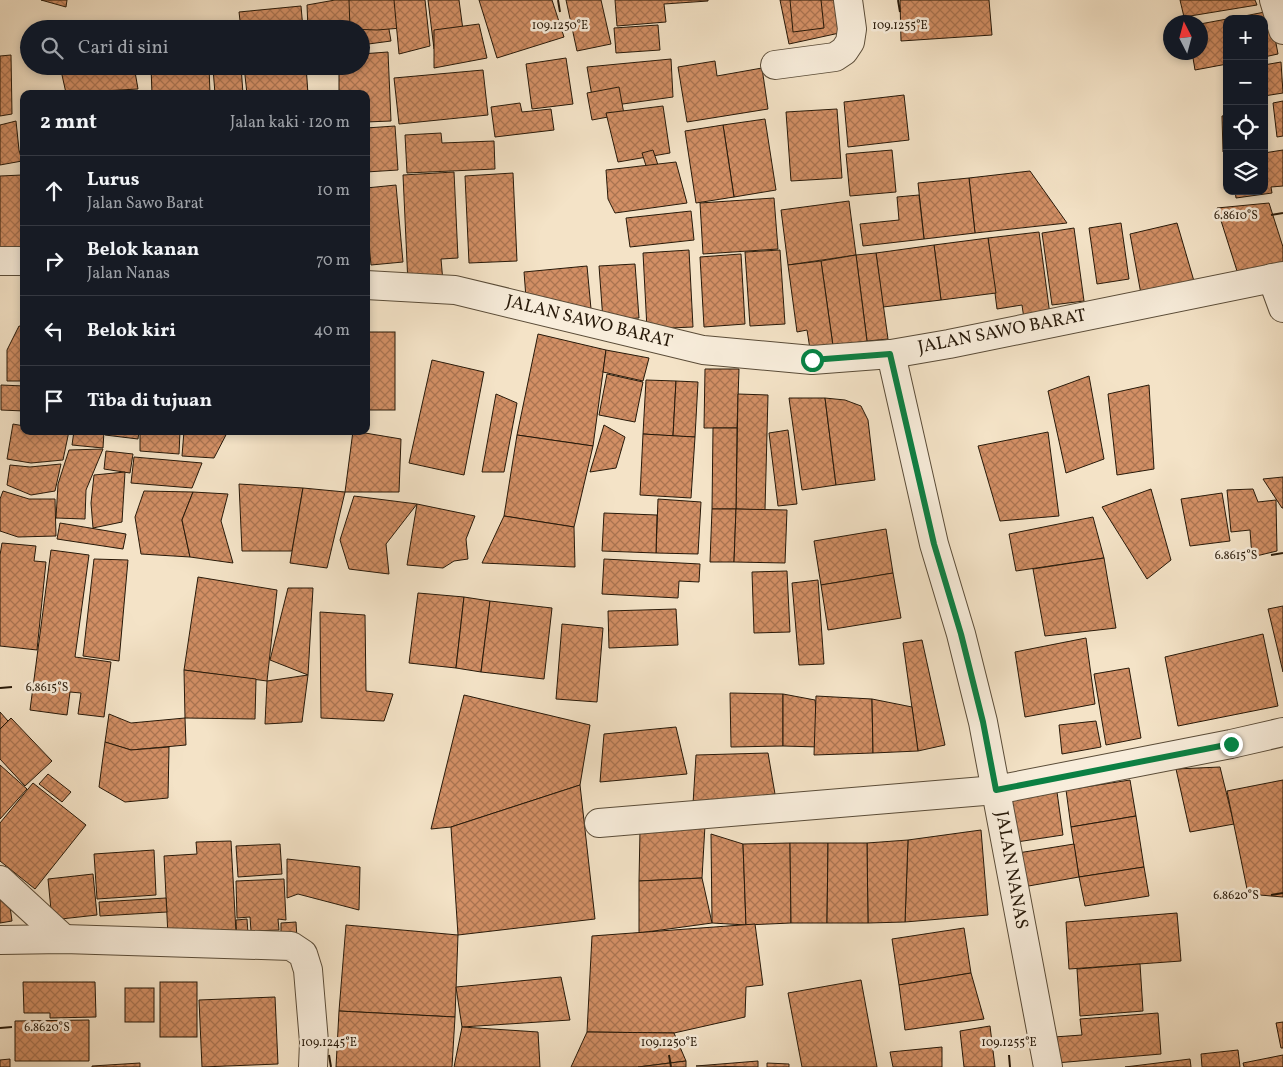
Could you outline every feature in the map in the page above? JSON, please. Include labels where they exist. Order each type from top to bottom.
[{"type":"street","points":[[775,66],[835,57],[844,51],[850,42],[852,29],[848,0]]},
{"type":"street","points":[[1274,0],[1283,30]]},
{"type":"street","points":[[0,261],[20,261]]},
{"type":"street","points":[[1278,277],[1283,308]]},
{"type":"street","name":"JALAN SAWO BARAT","points":[[370,284],[455,290],[702,350],[812,360],[890,354],[949,344],[1278,277]]},
{"type":"street","name":"JALAN NANAS","points":[[890,354],[934,544],[961,634],[983,722],[1048,1067]]},
{"type":"street","points":[[599,822],[996,790],[1283,732]]},
{"type":"street","points":[[0,880],[64,939]]},
{"type":"street","points":[[0,940],[64,939],[292,946],[302,954],[308,970],[314,1042],[314,1067]]},
{"type":"building","points":[[41,0],[67,0],[66,7]]},
{"type":"building","points":[[335,0],[384,0],[391,41],[370,44],[370,20],[308,20],[307,5]]},
{"type":"building","points":[[349,0],[424,0],[426,26],[370,30],[370,20],[350,20]]},
{"type":"building","points":[[394,0],[425,0],[430,46],[399,54]]},
{"type":"building","points":[[428,0],[459,0],[465,45],[434,49]]},
{"type":"building","points":[[479,0],[552,0],[564,37],[497,58]]},
{"type":"building","points":[[566,0],[601,0],[611,44],[577,51]]},
{"type":"building","points":[[615,0],[708,1],[664,4],[666,22],[617,26]]},
{"type":"building","points":[[780,0],[835,0],[844,32],[789,44]]},
{"type":"building","points":[[790,0],[821,0],[824,28],[793,32]]},
{"type":"building","points":[[900,0],[989,0],[992,35],[901,41]]},
{"type":"building","points":[[1180,0],[1255,0],[1257,5],[1196,15],[1184,15]]},
{"type":"building","points":[[301,6],[302,20],[240,20],[239,12]]},
{"type":"building","points":[[1270,11],[1278,54],[1268,56],[1268,15],[1250,15]]},
{"type":"building","points":[[1223,20],[1223,65],[1195,70],[1193,60],[1208,60],[1208,23]]},
{"type":"building","points":[[479,24],[487,58],[434,68],[434,30]]},
{"type":"building","points":[[658,25],[660,50],[616,53],[614,28]]},
{"type":"building","points":[[388,52],[391,121],[370,122],[370,90],[339,90],[339,75],[370,75],[370,53]]},
{"type":"building","points":[[11,55],[12,114],[0,116],[0,56]]},
{"type":"building","points":[[566,58],[573,104],[532,109],[526,64]]},
{"type":"building","points":[[671,59],[673,97],[594,108],[587,67]]},
{"type":"building","points":[[715,61],[717,76],[762,68],[768,109],[687,122],[678,67]]},
{"type":"building","points":[[1281,62],[1283,93],[1268,95],[1268,64]]},
{"type":"building","points":[[483,70],[488,115],[399,124],[394,78]]},
{"type":"building","points":[[62,75],[136,75],[138,89],[120,90],[65,90]]},
{"type":"building","points":[[151,75],[209,75],[210,90],[152,90]]},
{"type":"building","points":[[214,75],[242,75],[243,90],[215,90]]},
{"type":"building","points":[[245,75],[307,75],[308,90],[247,90]]},
{"type":"building","points":[[619,87],[624,114],[592,120],[587,93]]},
{"type":"building","points":[[904,95],[909,140],[848,147],[844,102]]},
{"type":"building","points":[[1283,101],[1283,136],[1277,137],[1273,103]]},
{"type":"building","points":[[520,103],[522,112],[551,109],[554,130],[495,137],[491,107]]},
{"type":"building","points":[[663,106],[670,153],[618,162],[606,113]]},
{"type":"building","points":[[837,109],[842,178],[791,181],[786,112]]},
{"type":"building","points":[[1222,116],[1223,116],[1223,152]]},
{"type":"building","points":[[765,119],[776,190],[734,197],[723,125]]},
{"type":"building","points":[[16,121],[20,161],[0,165],[0,125]]},
{"type":"building","points":[[723,125],[734,197],[696,203],[685,131]]},
{"type":"building","points":[[395,126],[398,170],[370,172],[370,128]]},
{"type":"building","points":[[441,133],[442,143],[494,141],[495,169],[407,173],[405,135]]},
{"type":"building","points":[[653,150],[671,204],[658,204],[642,153]]},
{"type":"building","points":[[892,150],[896,192],[850,196],[846,154]]},
{"type":"building","points":[[1283,150],[1283,186],[1271,187],[1272,193],[1268,194],[1268,152]]},
{"type":"building","points":[[676,162],[687,203],[615,213],[608,199],[606,170]]},
{"type":"building","points":[[1030,171],[1067,223],[975,233],[969,178]]},
{"type":"building","points":[[454,172],[458,258],[441,259],[443,282],[408,284],[403,175]]},
{"type":"building","points":[[513,173],[517,261],[469,263],[465,176]]},
{"type":"building","points":[[20,175],[20,250],[0,251],[0,176]]},
{"type":"building","points":[[969,178],[975,233],[924,239],[918,183]]},
{"type":"building","points":[[396,185],[403,262],[371,265],[370,188]]},
{"type":"building","points":[[919,195],[924,239],[863,246],[860,224],[899,220],[897,197]]},
{"type":"building","points":[[1236,195],[1258,195],[1236,198]]},
{"type":"building","points":[[774,198],[778,249],[703,254],[700,203]]},
{"type":"building","points":[[849,201],[856,255],[788,265],[781,210]]},
{"type":"building","points":[[1269,203],[1283,247],[1283,264],[1237,271],[1217,208]]},
{"type":"building","points":[[691,211],[694,240],[630,247],[626,218]]},
{"type":"building","points":[[1121,223],[1129,279],[1097,284],[1089,228]]},
{"type":"building","points":[[1177,223],[1196,288],[1141,294],[1130,234]]},
{"type":"building","points":[[1074,228],[1084,301],[1052,305],[1042,233]]},
{"type":"building","points":[[1039,232],[1050,315],[1024,319],[1022,305],[997,309],[988,238]]},
{"type":"building","points":[[988,238],[996,293],[941,300],[934,245]]},
{"type":"building","points":[[934,245],[941,300],[883,307],[876,253]]},
{"type":"building","points":[[689,250],[693,327],[647,329],[643,253]]},
{"type":"building","points":[[780,250],[785,324],[750,326],[745,252]]},
{"type":"building","points":[[876,253],[888,339],[867,341],[856,255]]},
{"type":"building","points":[[741,254],[745,324],[704,327],[700,257]]},
{"type":"building","points":[[856,255],[867,341],[833,346],[821,261]]},
{"type":"building","points":[[821,261],[833,346],[810,349],[807,330],[797,332],[788,265]]},
{"type":"building","points":[[635,264],[639,318],[603,320],[599,266]]},
{"type":"building","points":[[587,266],[591,309],[567,310],[526,298],[524,272]]},
{"type":"building","points":[[20,326],[20,381],[7,381],[7,350]]},
{"type":"building","points":[[370,332],[395,332],[395,410],[370,410]]},
{"type":"building","points":[[538,334],[606,350],[593,446],[517,435]]},
{"type":"building","points":[[606,350],[649,358],[643,381],[603,372]]},
{"type":"building","points":[[432,360],[484,372],[464,475],[409,463]]},
{"type":"building","points":[[705,369],[739,369],[737,428],[704,428]]},
{"type":"building","points":[[607,374],[643,382],[635,422],[599,415]]},
{"type":"building","points":[[1089,376],[1104,459],[1066,473],[1048,391]]},
{"type":"building","points":[[646,380],[676,381],[673,436],[643,434]]},
{"type":"building","points":[[676,381],[698,382],[695,437],[673,436]]},
{"type":"building","points":[[1,385],[20,386],[20,411],[1,410]]},
{"type":"building","points":[[1149,385],[1154,469],[1117,475],[1108,394]]},
{"type":"building","points":[[496,394],[517,403],[504,472],[482,472]]},
{"type":"building","points":[[738,394],[768,395],[765,510],[736,509]]},
{"type":"building","points":[[789,398],[825,398],[836,485],[802,490]]},
{"type":"building","points":[[825,398],[845,400],[861,406],[868,420],[875,480],[836,485]]},
{"type":"building","points":[[13,424],[20,425],[20,435],[68,435],[63,460],[31,463],[7,459]]},
{"type":"building","points":[[604,425],[625,437],[616,468],[590,472]]},
{"type":"building","points":[[713,428],[737,428],[736,509],[712,509]]},
{"type":"building","points":[[788,430],[797,504],[778,506],[769,433]]},
{"type":"building","points":[[1048,432],[1059,516],[1000,521],[978,446]]},
{"type":"building","points":[[370,434],[401,439],[399,492],[345,492],[352,435]]},
{"type":"building","points":[[643,434],[695,437],[691,498],[640,495]]},
{"type":"building","points":[[73,435],[104,435],[103,448],[72,445]]},
{"type":"building","points":[[105,435],[138,435],[138,439]]},
{"type":"building","points":[[140,435],[180,435],[179,454],[140,451]]},
{"type":"building","points":[[184,435],[226,435],[214,458],[182,456]]},
{"type":"building","points":[[517,435],[593,446],[574,527],[504,516]]},
{"type":"building","points":[[103,449],[86,490],[85,519],[56,518],[58,484],[69,450]]},
{"type":"building","points":[[106,451],[133,454],[130,473],[104,469]]},
{"type":"building","points":[[134,457],[202,463],[192,488],[131,483]]},
{"type":"building","points":[[61,464],[55,491],[31,495],[7,485],[10,465],[30,467]]},
{"type":"building","points":[[125,472],[122,522],[93,528],[91,503],[94,475]]},
{"type":"building","points":[[1283,477],[1283,508],[1282,508],[1263,479]]},
{"type":"building","points":[[239,484],[303,488],[292,551],[242,551]]},
{"type":"building","points":[[303,488],[345,492],[327,568],[290,563]]},
{"type":"building","points":[[1151,489],[1171,560],[1147,579],[1102,507]]},
{"type":"building","points":[[1253,489],[1258,502],[1276,500],[1277,551],[1252,557],[1250,530],[1231,532],[1227,490]]},
{"type":"building","points":[[3,491],[29,499],[55,499],[56,536],[18,537],[0,531],[0,499]]},
{"type":"building","points":[[144,491],[193,492],[182,520],[190,557],[141,554],[135,517]]},
{"type":"building","points":[[193,492],[228,494],[221,521],[233,563],[190,557],[182,520]]},
{"type":"building","points":[[1222,493],[1230,541],[1190,546],[1181,499]]},
{"type":"building","points":[[354,496],[417,504],[386,544],[389,574],[349,569],[340,540]]},
{"type":"building","points":[[658,499],[701,502],[698,554],[656,553]]},
{"type":"building","points":[[417,504],[475,516],[466,539],[468,559],[454,561],[443,568],[407,565]]},
{"type":"building","points":[[712,509],[736,509],[734,562],[710,562]]},
{"type":"building","points":[[736,509],[787,510],[785,563],[734,562]]},
{"type":"building","points":[[604,513],[657,515],[656,553],[602,551]]},
{"type":"building","points":[[504,516],[574,527],[575,567],[482,563]]},
{"type":"building","points":[[1093,517],[1104,558],[1016,571],[1009,534]]},
{"type":"building","points":[[60,523],[126,534],[123,549],[57,539]]},
{"type":"building","points":[[886,529],[893,573],[821,585],[814,541]]},
{"type":"building","points":[[2,543],[36,546],[34,561],[46,562],[37,650],[0,646],[0,555]]},
{"type":"building","points":[[51,550],[89,555],[75,657],[111,662],[104,717],[78,714],[81,693],[70,692],[67,715],[30,710]]},
{"type":"building","points":[[1104,558],[1116,628],[1045,636],[1033,569]]},
{"type":"building","points":[[94,559],[128,560],[119,661],[83,656]]},
{"type":"building","points":[[604,559],[700,564],[699,582],[679,581],[678,598],[602,594]]},
{"type":"building","points":[[787,571],[790,632],[754,633],[752,572]]},
{"type":"building","points":[[893,573],[901,618],[828,630],[821,585]]},
{"type":"building","points":[[198,577],[277,590],[267,681],[184,670]]},
{"type":"building","points":[[818,580],[824,664],[799,665],[792,583]]},
{"type":"building","points":[[288,588],[313,588],[308,675],[270,660]]},
{"type":"building","points":[[418,593],[464,597],[456,668],[409,663]]},
{"type":"building","points":[[464,597],[490,601],[481,672],[456,668]]},
{"type":"building","points":[[490,601],[552,608],[544,679],[481,672]]},
{"type":"building","points":[[1283,606],[1283,672],[1268,609]]},
{"type":"building","points":[[676,609],[678,645],[609,648],[608,611]]},
{"type":"building","points":[[320,612],[365,615],[366,691],[393,694],[384,721],[321,718]]},
{"type":"building","points":[[562,624],[603,628],[597,702],[556,699]]},
{"type":"building","points":[[1263,634],[1278,706],[1178,726],[1165,657]]},
{"type":"building","points":[[1086,638],[1095,704],[1025,717],[1015,652]]},
{"type":"building","points":[[922,640],[945,745],[918,751],[903,643]]},
{"type":"building","points":[[1129,668],[1141,738],[1106,745],[1094,674]]},
{"type":"building","points":[[184,670],[256,679],[255,719],[185,718]]},
{"type":"building","points":[[308,675],[302,722],[265,724],[267,681]]},
{"type":"building","points":[[730,693],[783,694],[783,746],[731,747]]},
{"type":"building","points":[[783,694],[815,700],[820,747],[783,746]]},
{"type":"building","points":[[464,695],[590,725],[580,785],[451,827],[431,829]]},
{"type":"building","points":[[816,696],[872,699],[873,753],[814,755]]},
{"type":"building","points":[[872,699],[912,707],[918,751],[873,753]]},
{"type":"building","points":[[0,712],[8,721],[0,729]]},
{"type":"building","points":[[109,714],[131,723],[185,718],[186,745],[131,750],[105,742]]},
{"type":"building","points":[[11,718],[52,761],[25,786],[0,759],[0,729]]},
{"type":"building","points":[[1096,721],[1101,747],[1062,754],[1059,725]]},
{"type":"building","points":[[676,727],[687,774],[600,782],[604,734]]},
{"type":"building","points":[[105,742],[131,750],[169,747],[168,798],[125,802],[99,787]]},
{"type":"building","points":[[768,753],[775,794],[693,804],[696,755]]},
{"type":"building","points":[[0,765],[27,789],[0,819]]},
{"type":"building","points":[[1220,767],[1234,824],[1190,832],[1176,769]]},
{"type":"building","points":[[48,774],[71,792],[62,802],[39,784]]},
{"type":"building","points":[[1130,780],[1136,816],[1071,827],[1066,790]]},
{"type":"building","points":[[1283,780],[1283,897],[1248,894],[1227,791]]},
{"type":"building","points":[[33,783],[86,825],[35,889],[0,861],[0,823]]},
{"type":"building","points":[[580,785],[595,919],[458,935],[451,827]]},
{"type":"building","points":[[1056,785],[1063,835],[1010,843],[1002,794]]},
{"type":"building","points":[[1136,816],[1144,867],[1079,877],[1071,827]]},
{"type":"building","points":[[705,825],[702,878],[639,881],[640,830]]},
{"type":"building","points":[[981,830],[988,915],[905,922],[908,840]]},
{"type":"building","points":[[711,834],[743,844],[746,925],[712,923]]},
{"type":"building","points":[[908,840],[905,922],[868,923],[867,843]]},
{"type":"building","points":[[231,841],[236,933],[168,936],[164,856],[197,854],[196,842]]},
{"type":"building","points":[[790,843],[791,923],[746,925],[743,844]]},
{"type":"building","points":[[790,843],[828,843],[827,923],[791,923]]},
{"type":"building","points":[[828,843],[867,843],[868,923],[827,923]]},
{"type":"building","points":[[280,844],[282,874],[238,877],[236,846]]},
{"type":"building","points":[[1074,844],[1079,877],[1023,887],[1018,853]]},
{"type":"building","points":[[154,850],[156,895],[97,899],[94,854]]},
{"type":"building","points":[[287,859],[360,867],[359,910],[298,894],[287,898]]},
{"type":"building","points":[[1144,867],[1149,896],[1085,906],[1079,877]]},
{"type":"building","points":[[93,874],[97,915],[52,920],[48,879]]},
{"type":"building","points":[[702,878],[712,923],[639,933],[639,881]]},
{"type":"building","points":[[284,879],[286,920],[278,919],[279,930],[251,931],[250,917],[237,918],[236,881]]},
{"type":"building","points":[[166,898],[167,912],[100,916],[99,902]]},
{"type":"building","points":[[9,899],[12,921],[0,923],[0,900]]},
{"type":"building","points":[[1177,913],[1181,961],[1069,969],[1066,922]]},
{"type":"building","points":[[247,919],[248,934],[237,941],[236,920]]},
{"type":"building","points":[[296,922],[297,939],[281,933],[281,923]]},
{"type":"building","points":[[755,924],[763,985],[746,987],[745,1017],[674,1033],[587,1032],[592,936]]},
{"type":"building","points":[[346,925],[458,935],[455,1017],[339,1011]]},
{"type":"building","points":[[964,928],[971,973],[899,985],[892,939]]},
{"type":"building","points":[[1140,964],[1143,1011],[1080,1016],[1077,969]]},
{"type":"building","points":[[971,973],[984,1019],[905,1030],[899,985]]},
{"type":"building","points":[[561,977],[570,1020],[462,1027],[456,987]]},
{"type":"building","points":[[861,980],[877,1067],[802,1067],[788,993]]},
{"type":"building","points":[[23,982],[95,982],[96,1017],[50,1018],[50,1013],[24,1013]]},
{"type":"building","points":[[160,982],[197,982],[197,1037],[160,1037]]},
{"type":"building","points":[[125,988],[154,988],[154,1022],[125,1022]]},
{"type":"building","points":[[275,997],[278,1064],[202,1067],[199,1000]]},
{"type":"building","points":[[339,1011],[455,1017],[452,1067],[336,1067]]},
{"type":"building","points":[[1158,1013],[1161,1054],[1056,1063],[1054,1037],[1082,1035],[1080,1019]]},
{"type":"building","points":[[89,1020],[89,1061],[15,1061],[15,1021]]},
{"type":"building","points":[[1283,1022],[1283,1048],[1281,1048],[1276,1023]]},
{"type":"building","points":[[990,1026],[995,1067],[964,1067],[960,1031]]},
{"type":"building","points":[[462,1027],[538,1032],[540,1067],[454,1067]]},
{"type":"building","points":[[587,1032],[674,1033],[686,1061],[638,1067],[571,1067]]},
{"type":"building","points":[[942,1047],[942,1067],[893,1067],[890,1052]]},
{"type":"building","points":[[1238,1050],[1240,1067],[1202,1067],[1201,1054]]},
{"type":"building","points":[[1283,1055],[1283,1067],[1244,1067],[1243,1063]]},
{"type":"building","points":[[10,1059],[10,1067],[0,1067],[0,1060]]},
{"type":"building","points":[[1190,1059],[1191,1067],[1125,1067]]},
{"type":"building","points":[[686,1061],[686,1067],[638,1067]]},
{"type":"building","points":[[758,1061],[758,1067],[696,1066]]},
{"type":"building","points":[[140,1063],[140,1067],[92,1067],[92,1066]]},
{"type":"building","points":[[767,1063],[789,1064],[789,1067],[767,1067]]},
{"type":"route","points":[[812,360],[890,354],[934,544],[961,634],[983,722],[996,790],[1231,744]]}]
